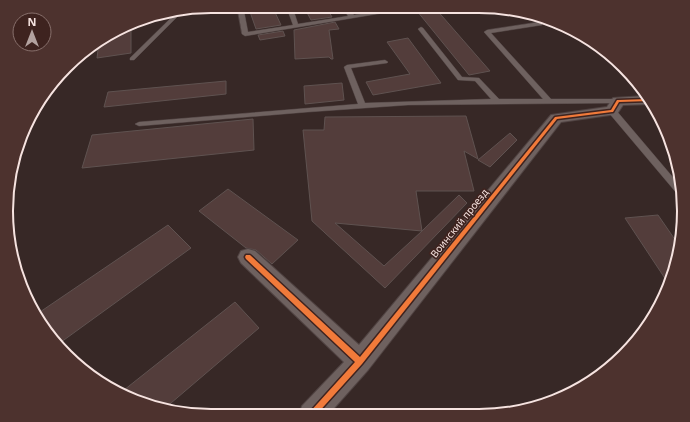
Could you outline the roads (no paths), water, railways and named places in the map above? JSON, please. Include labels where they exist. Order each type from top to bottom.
[{"type":"street","name":"Воинский проезд","points":[[317,409],[360,362],[556,118],[644,101]]},
{"type":"street","points":[[248,257],[360,362]]},
{"type":"lane","points":[[241,13],[245,34],[378,13]]},
{"type":"lane","points":[[291,13],[296,26]]},
{"type":"lane","points":[[349,13],[352,17]]},
{"type":"lane","points":[[132,59],[176,16]]},
{"type":"lane","points":[[540,24],[487,32],[550,102]]},
{"type":"lane","points":[[420,29],[460,79],[477,79],[496,100]]},
{"type":"lane","points":[[363,106],[347,67],[384,62]]},
{"type":"lane","points":[[139,124],[363,106],[496,100],[615,106],[675,185]]}]
